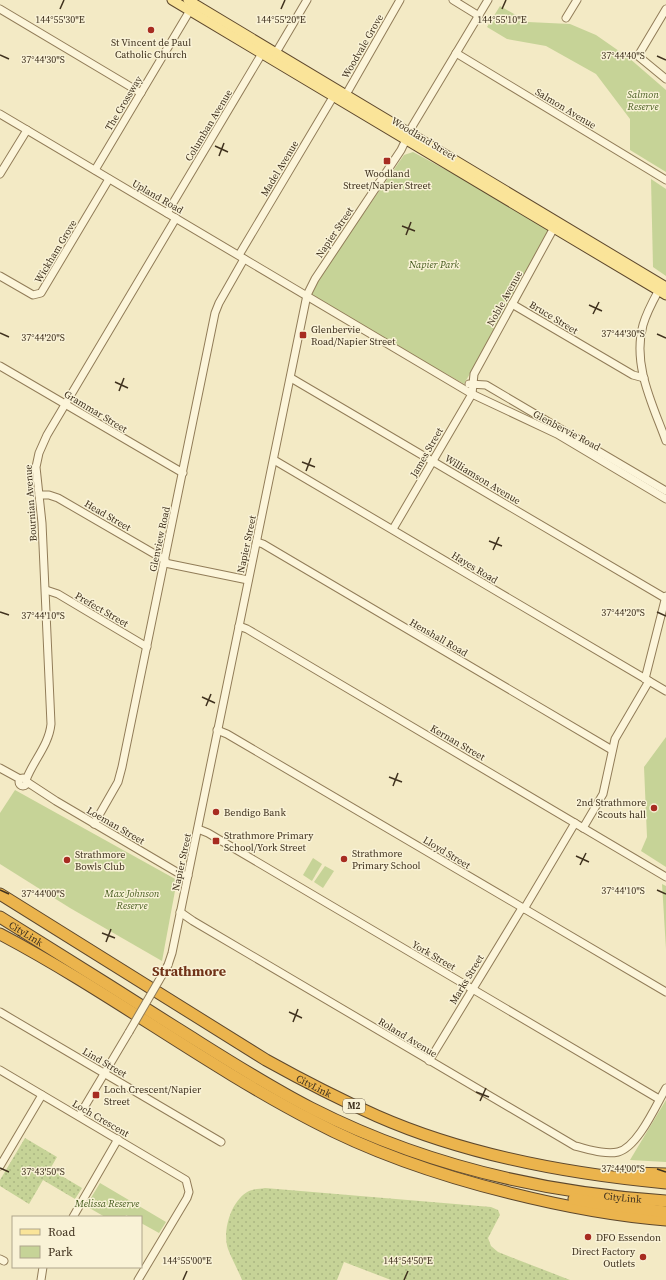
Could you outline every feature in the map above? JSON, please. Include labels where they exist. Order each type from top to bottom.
[{"type":"highway","name":"CityLink","points":[[0,894],[266,1060],[378,1117],[436,1138],[524,1162],[564,1170],[666,1183]]},
{"type":"highway","name":"CityLink","points":[[0,917],[229,1060],[311,1108],[362,1132],[417,1153],[510,1179],[585,1194],[666,1201]]},
{"type":"highway","points":[[0,934],[52,963],[283,1105],[319,1125],[369,1148],[442,1174],[555,1204],[593,1212],[666,1220]]},
{"type":"highway","points":[[564,1170],[666,1174]]},
{"type":"highway","points":[[510,1179],[584,1201],[666,1212]]},
{"type":"main road","name":"Woodland Street","points":[[172,0],[191,5],[407,137],[663,289]]},
{"type":"street","points":[[274,56],[307,0]]},
{"type":"street","name":"Woodvale Grove","points":[[339,96],[400,0]]},
{"type":"street","points":[[453,0],[479,16]]},
{"type":"street","name":"Napier Street","points":[[79,1116],[168,965],[180,915],[248,580],[291,378],[306,295],[407,137],[488,0]]},
{"type":"street","points":[[566,18],[577,0]]},
{"type":"street","name":"The Crossway","points":[[95,170],[191,5]]},
{"type":"street","points":[[0,9],[141,93]]},
{"type":"street","points":[[666,9],[638,56],[666,79]]},
{"type":"street","name":"Columban Avenue","points":[[167,213],[264,50]]},
{"type":"street","name":"Salmon Avenue","points":[[456,53],[666,180]]},
{"type":"street","name":"Madel Avenue","points":[[241,257],[339,96]]},
{"type":"street","name":"Upland Road","points":[[0,114],[306,295]]},
{"type":"street","points":[[0,174],[27,130]]},
{"type":"street","name":"Wickham Grove","points":[[0,276],[33,295],[41,293],[109,179]]},
{"type":"street","name":"Bournian Avenue","points":[[23,781],[47,740],[51,724],[46,590],[36,467],[38,453],[176,218]]},
{"type":"street","name":"Noble Avenue","points":[[472,384],[474,374],[555,225]]},
{"type":"street","name":"Glenview Road","points":[[94,824],[120,776],[217,308],[241,257]]},
{"type":"street","points":[[663,289],[643,326],[640,349],[644,378],[666,441]]},
{"type":"street","name":"Glenbervie Road","points":[[306,295],[456,383],[472,394],[558,434],[666,499]]},
{"type":"street","name":"Bruce Street","points":[[512,304],[626,371],[644,378]]},
{"type":"street","name":"Grammar Street","points":[[0,366],[183,473]]},
{"type":"street","points":[[626,371],[642,370]]},
{"type":"street","name":"Williamson Avenue","points":[[291,378],[666,597]]},
{"type":"street","name":"Glenbervie Road","points":[[456,383],[486,385],[665,490]]},
{"type":"street","points":[[472,384],[472,394]]},
{"type":"street","name":"James Street","points":[[392,529],[472,394]]},
{"type":"street","name":"Hayes Road","points":[[274,460],[666,691]]},
{"type":"street","name":"Head Street","points":[[39,495],[49,495],[58,498],[165,562],[248,580]]},
{"type":"street","name":"Henshall Road","points":[[257,542],[263,544],[612,750]]},
{"type":"street","name":"Prefect Street","points":[[46,590],[58,594],[147,647]]},
{"type":"street","points":[[583,828],[603,794],[615,739],[647,680],[666,597]]},
{"type":"street","name":"Kernan Street","points":[[239,626],[247,629],[666,877]]},
{"type":"street","name":"Lloyd Street","points":[[217,730],[227,734],[666,992]]},
{"type":"street","name":"Loeman Street","points":[[0,768],[180,874],[188,876]]},
{"type":"street","name":"Marks Street","points":[[429,1061],[472,988],[523,909],[575,823]]},
{"type":"street","name":"York Street","points":[[198,829],[208,832],[659,1099]]},
{"type":"street","name":"Roland Avenue","points":[[180,915],[193,921],[575,1146],[604,1152],[619,1152],[633,1144],[659,1099]]},
{"type":"street","name":"Lind Street","points":[[0,1012],[221,1142]]},
{"type":"street","name":"Loch Crescent","points":[[0,1070],[186,1180],[189,1186],[189,1192],[138,1280]]},
{"type":"street","points":[[659,1099],[666,1088]]},
{"type":"street","points":[[0,1166],[42,1095]]},
{"type":"street","points":[[74,1216],[118,1140]]},
{"type":"street","points":[[41,1280],[43,1268]]},
{"type":"green space","name":"Salmon Reserve","points":[[500,6],[528,22],[570,24],[596,35],[629,58],[666,90],[666,172],[630,150],[630,119],[596,74],[546,46],[507,39],[487,27]]},
{"type":"green space","name":"Napier Park","points":[[413,152],[554,228],[464,384],[307,295],[404,155]]},
{"type":"green space","points":[[651,179],[666,189],[666,276],[653,267]]},
{"type":"green space","points":[[666,737],[666,867],[641,851],[647,837],[644,767]]},
{"type":"green space","name":"Max Johnson Reserve","points":[[15,790],[177,880],[162,961],[70,908],[0,864],[0,813]]},
{"type":"green space","points":[[313,858],[322,864],[312,881],[303,875]]},
{"type":"green space","points":[[325,866],[334,871],[323,888],[314,882]]},
{"type":"green space","points":[[662,884],[666,886],[666,949]]},
{"type":"green space","points":[[666,1100],[666,1162],[630,1160]]},
{"type":"green space","points":[[25,1138],[57,1157],[50,1169],[82,1188],[75,1199],[43,1180],[29,1204],[0,1186],[0,1180]]},
{"type":"green space","name":"Melissa Reserve","points":[[100,1183],[166,1222],[159,1233],[142,1224],[142,1216],[103,1216],[86,1206]]},
{"type":"green space","points":[[265,1188],[491,1207],[498,1210],[500,1215],[488,1238],[491,1246],[498,1252],[570,1280],[391,1280],[344,1262],[337,1280],[242,1280],[226,1242],[227,1225],[237,1201],[243,1195],[251,1190]]},
{"type":"place","name":"St Vincent de Paul Catholic Church","points":[[151,30]]},
{"type":"place","name":"Woodland Street/Napier Street","points":[[387,161]]},
{"type":"place","name":"Glenbervie Road/Napier Street","points":[[303,335]]},
{"type":"place","name":"2nd Strathmore Scouts hall","points":[[654,808]]},
{"type":"place","name":"Bendigo Bank","points":[[216,812]]},
{"type":"place","name":"Strathmore Primary School/York Street","points":[[216,841]]},
{"type":"place","name":"Strathmore Primary School","points":[[344,859]]},
{"type":"place","name":"Strathmore Bowls Club","points":[[67,860]]},
{"type":"place","name":"Loch Crescent/Napier Street","points":[[96,1095]]},
{"type":"place","name":"DFO Essendon","points":[[588,1237]]},
{"type":"place","name":"Direct Factory Outlets","points":[[643,1257]]},
{"type":"district","name":"Strathmore","points":[[189,971]]}]
